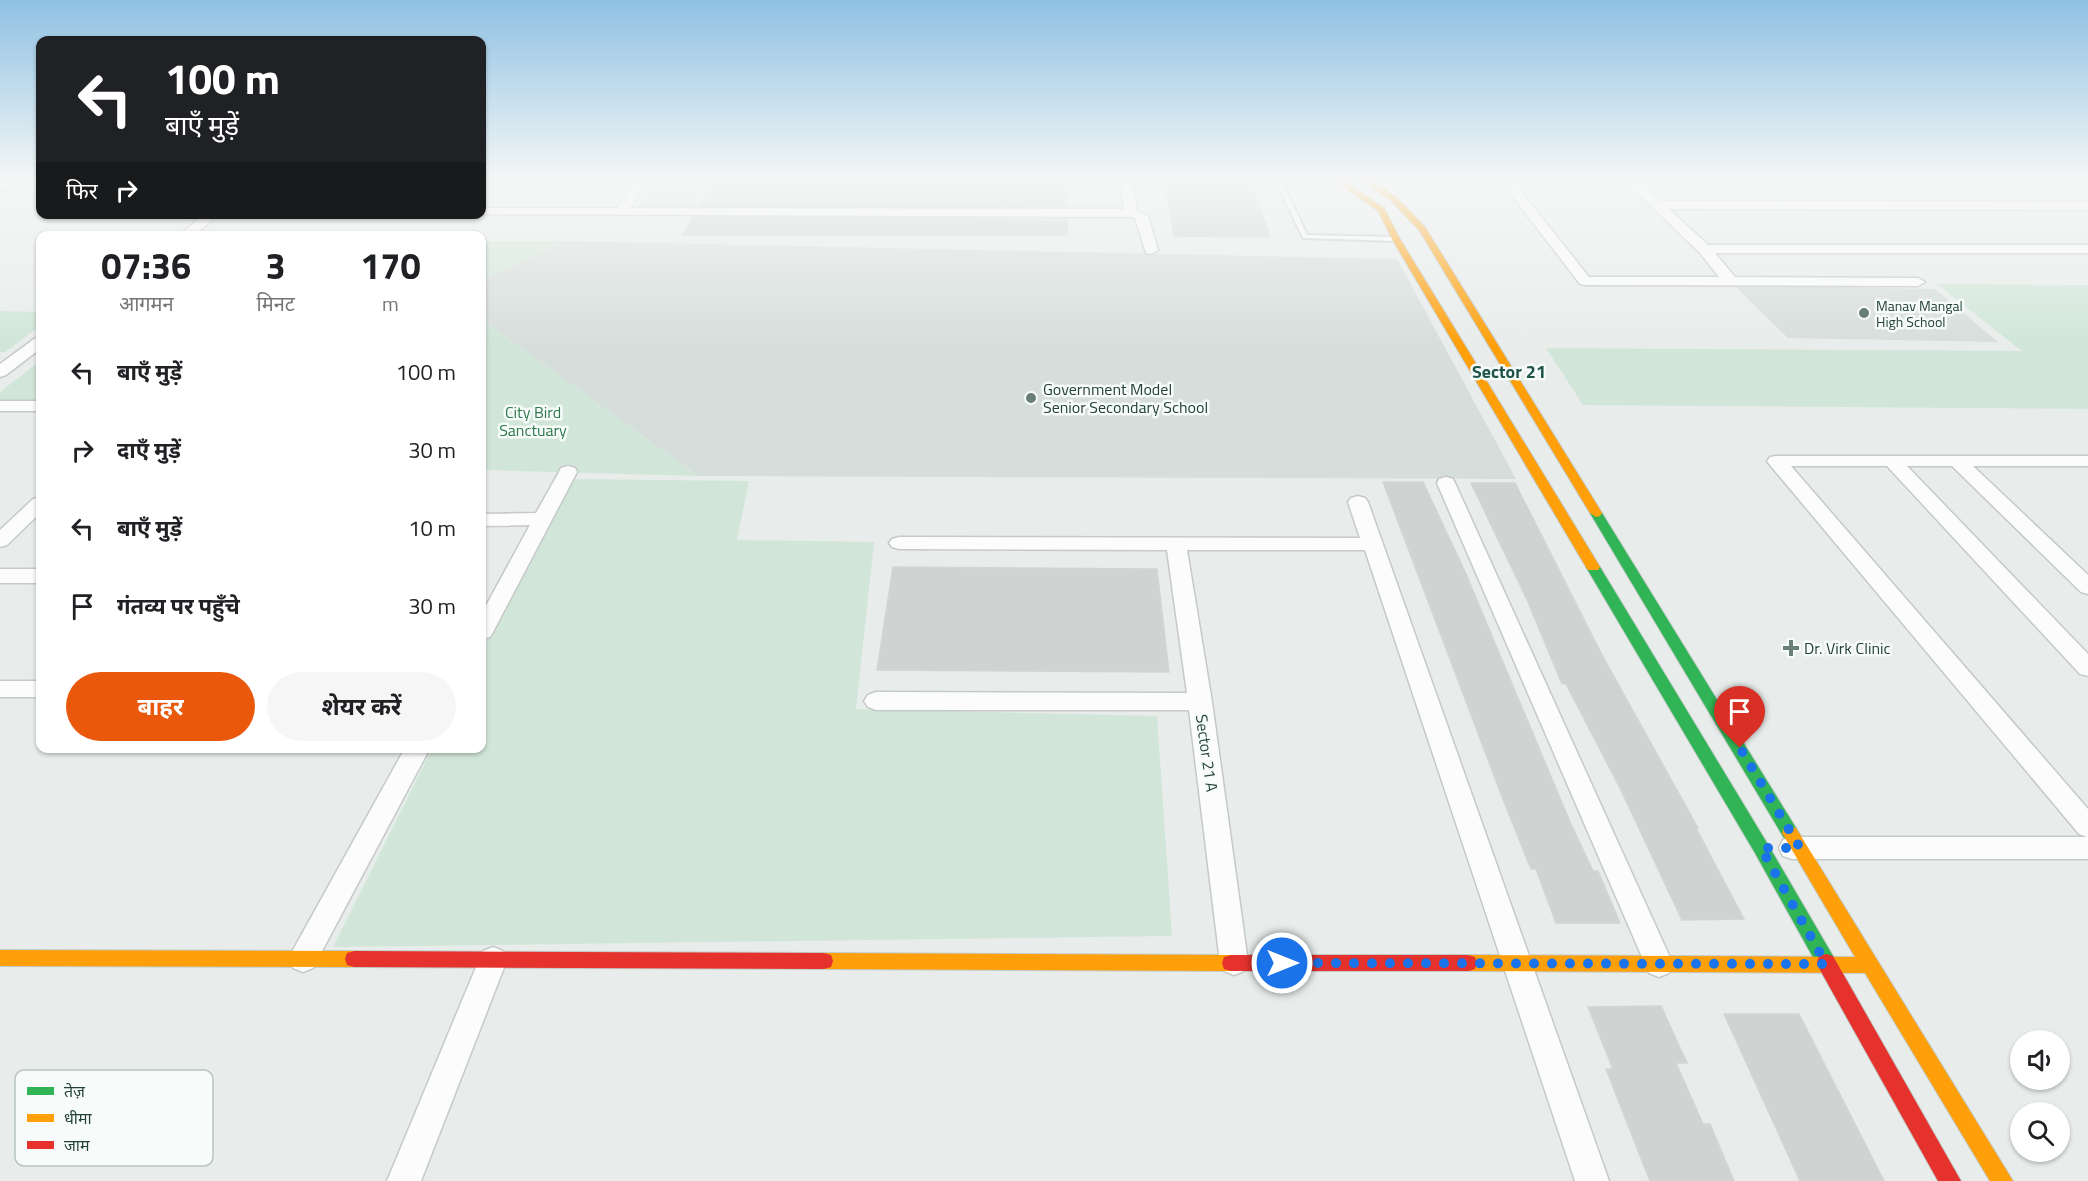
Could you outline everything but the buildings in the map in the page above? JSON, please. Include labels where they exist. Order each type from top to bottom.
[{"type":"street","points":[[1146,235],[1150,250]]},
{"type":"street","points":[[1394,235],[1761,848],[1950,1181]]},
{"type":"street","points":[[1427,235],[2002,1181]]},
{"type":"street","points":[[1549,235],[1585,281],[1918,282]]},
{"type":"street","points":[[1689,235],[1731,282]]},
{"type":"street","points":[[1704,249],[2088,249]]},
{"type":"street","points":[[0,372],[7,362],[36,344]]},
{"type":"street","points":[[0,406],[36,406]]},
{"type":"street","points":[[2088,461],[1776,461],[2088,827]]},
{"type":"street","points":[[1892,461],[2088,668]]},
{"type":"street","points":[[1957,461],[2088,587]]},
{"type":"street","points":[[486,625],[568,472]]},
{"type":"street","points":[[1446,483],[1659,964]]},
{"type":"street","points":[[1358,502],[1592,1181]]},
{"type":"street","points":[[0,541],[32,518]]},
{"type":"street","points":[[486,520],[543,519]]},
{"type":"street","points":[[899,543],[1372,544]]},
{"type":"street","name":"Sector 21 A","points":[[1176,544],[1200,702],[1234,962]]},
{"type":"street","points":[[0,576],[36,576]]},
{"type":"street","points":[[0,689],[36,689]]},
{"type":"street","points":[[876,701],[1200,702]]},
{"type":"street","points":[[303,959],[415,753]]},
{"type":"street","points":[[1761,848],[2088,848]]},
{"type":"street","points":[[0,958],[1870,965]]},
{"type":"street","points":[[404,1181],[493,960]]},
{"type":"lane","points":[[1304,235],[1305,237],[1396,239]]},
{"type":"shaded area","name":"Government Model Senior Secondary School","points":[[566,241],[1397,259],[1516,479],[698,476],[486,323],[486,278]]},
{"type":"shaded area","name":"Manav Mangal High School","points":[[1734,285],[1935,289],[1998,342],[1788,338]]},
{"type":"green space","points":[[486,241],[566,241],[486,278]]},
{"type":"green space","points":[[1937,284],[2088,285],[2088,409],[1583,405],[1546,348],[2022,351]]},
{"type":"green space","points":[[0,311],[36,312],[36,329],[5,352],[0,352]]},
{"type":"green space","name":"City Bird Sanctuary","points":[[486,323],[698,476],[486,470]]},
{"type":"green space","points":[[36,364],[36,404],[0,403],[0,392]]},
{"type":"green space","points":[[567,479],[749,481],[737,540],[874,542],[856,709],[1157,716],[1172,936],[333,947],[430,753],[486,753],[486,642]]},
{"type":"traffic: fast","points":[[1596,513],[1790,833]]},
{"type":"traffic: fast","points":[[1593,567],[1761,848],[1826,962]]},
{"type":"traffic: slow","points":[[1394,235],[1593,567]]},
{"type":"traffic: slow","points":[[1426,235],[1596,513]]},
{"type":"traffic: slow","points":[[1790,833],[2002,1181]]},
{"type":"traffic: slow","points":[[0,958],[354,959]]},
{"type":"traffic: slow","points":[[824,961],[1231,963]]},
{"type":"traffic: slow","points":[[1468,963],[1870,965]]},
{"type":"traffic: jam","points":[[354,959],[824,961]]},
{"type":"traffic: jam","points":[[1826,962],[1950,1181]]},
{"type":"traffic: jam","points":[[1231,963],[1468,963]]},
{"type":"place","name":"Manav Mangal High School","points":[[1864,313]]},
{"type":"place","name":"Government Model Senior Secondary School","points":[[1031,398]]},
{"type":"place","name":"Dr. Virk Clinic","points":[[1791,648]]},
{"type":"district","name":"Sector 21","points":[[1509,371]]},
{"type":"route","points":[[1282,963],[1826,964],[1761,848],[1800,848],[1740,748]]}]
